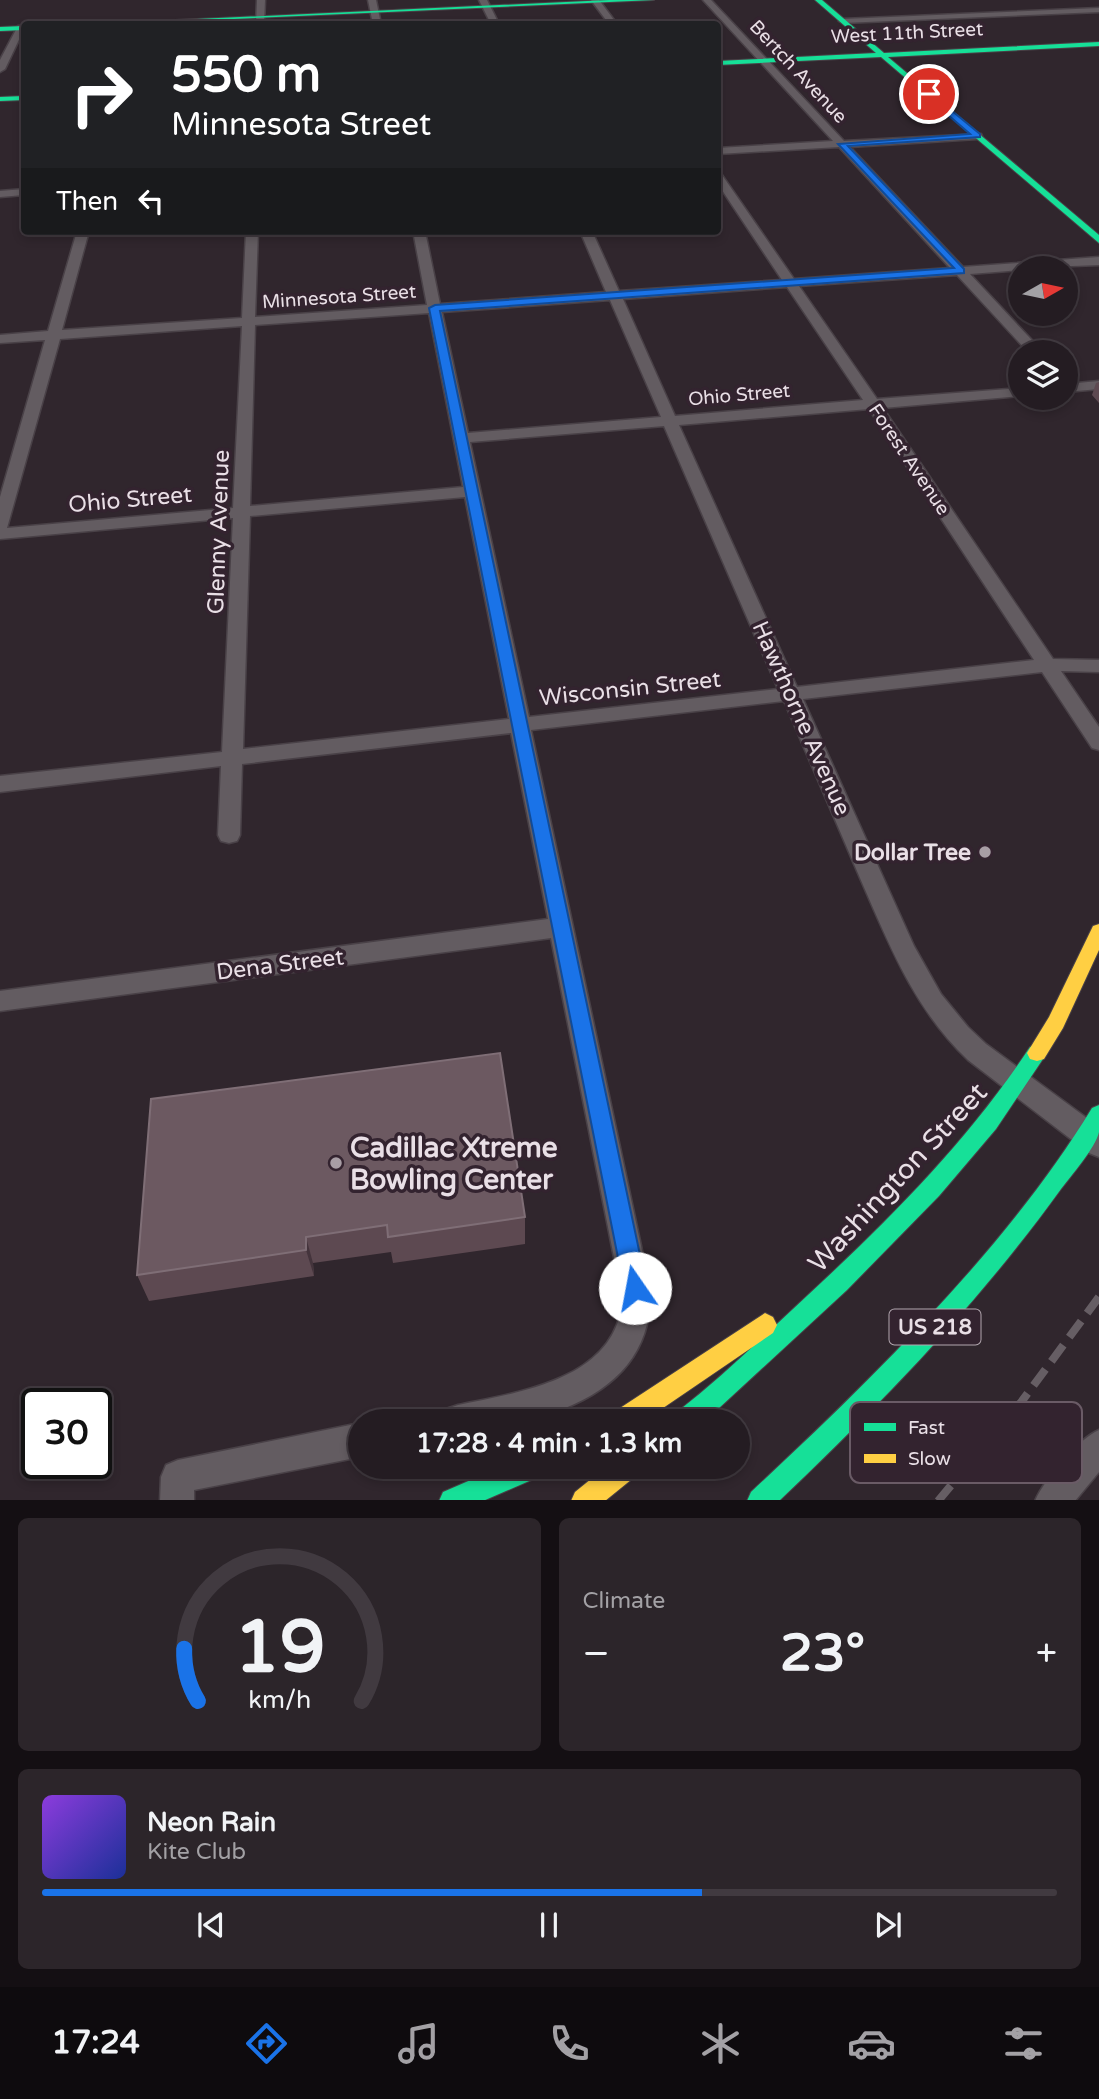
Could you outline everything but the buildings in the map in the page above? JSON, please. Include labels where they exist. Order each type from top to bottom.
[{"type":"main road","points":[[260,21],[485,4],[651,0]]},
{"type":"main road","points":[[818,0],[1099,240]]},
{"type":"main road","points":[[0,29],[21,28]]},
{"type":"main road","name":"West 11th Street","points":[[721,62],[1099,44]]},
{"type":"main road","points":[[0,99],[21,98]]},
{"type":"main road","name":"Washington Street","points":[[701,1409],[876,1247],[953,1163],[1018,1083],[1056,1022],[1099,931]]},
{"type":"main road","name":"US 218","points":[[864,1402],[947,1315],[1095,1131]]},
{"type":"main road","points":[[641,1409],[876,1247]]},
{"type":"main road","name":"US 218","points":[[760,1500],[850,1415]]},
{"type":"main road","points":[[452,1500],[503,1479]]},
{"type":"main road","points":[[584,1500],[611,1479]]},
{"type":"street","points":[[260,21],[261,0]]},
{"type":"street","name":"Bertch Avenue","points":[[708,0],[1025,340]]},
{"type":"street","points":[[596,1],[611,21]]},
{"type":"street","points":[[485,4],[494,21]]},
{"type":"street","points":[[1035,5],[1047,12]]},
{"type":"street","points":[[843,21],[1099,10]]},
{"type":"street","points":[[0,69],[21,32]]},
{"type":"street","points":[[721,151],[977,136]]},
{"type":"street","name":"Forest Avenue","points":[[721,181],[1099,743]]},
{"type":"street","points":[[0,194],[21,192]]},
{"type":"street","points":[[0,526],[82,235]]},
{"type":"street","name":"Glenny Avenue","points":[[229,835],[252,235]]},
{"type":"street","points":[[420,235],[635,1288],[635,1315],[626,1340],[609,1362],[591,1379],[547,1400],[509,1409]]},
{"type":"street","name":"Hawthorne Avenue","points":[[588,235],[910,962],[945,1020],[1018,1083],[1095,1131]]},
{"type":"street","name":"Minnesota Street","points":[[0,339],[1099,261]]},
{"type":"street","points":[[1078,386],[1099,385]]},
{"type":"street","name":"Ohio Street","points":[[461,438],[1008,393]]},
{"type":"street","name":"Ohio Street","points":[[0,534],[473,491]]},
{"type":"street","name":"Wisconsin Street","points":[[0,783],[1047,665],[1099,666]]},
{"type":"street","name":"Dena Street","points":[[0,1001],[561,927]]},
{"type":"street","points":[[177,1500],[178,1477],[348,1442]]},
{"type":"street","points":[[1082,1466],[1099,1447]]},
{"type":"street","points":[[1052,1500],[1067,1483]]},
{"type":"railway","points":[[1021,1402],[1099,1297]]},
{"type":"railway","points":[[939,1500],[953,1483]]},
{"type":"traffic: fast","points":[[162,21],[651,0]]},
{"type":"traffic: fast","points":[[818,0],[1099,240]]},
{"type":"traffic: fast","points":[[0,29],[21,28]]},
{"type":"traffic: fast","points":[[721,63],[1099,44]]},
{"type":"traffic: fast","points":[[0,99],[21,98]]},
{"type":"traffic: fast","points":[[700,1409],[839,1282],[932,1189],[988,1123],[1037,1053]]},
{"type":"traffic: fast","points":[[862,1402],[937,1323],[1007,1242],[1075,1153],[1099,1114]]},
{"type":"traffic: fast","points":[[761,1500],[850,1414]]},
{"type":"traffic: fast","points":[[454,1500],[504,1479]]},
{"type":"traffic: slow","points":[[1037,1053],[1056,1022],[1099,931]]},
{"type":"traffic: slow","points":[[641,1409],[765,1325]]},
{"type":"traffic: slow","points":[[585,1500],[612,1479]]},
{"type":"place","name":"Dollar Tree","points":[[985,852]]},
{"type":"place","name":"Cadillac Xtreme Bowling Center","points":[[336,1163]]},
{"type":"route","points":[[635,1288],[435,308],[961,271],[842,144],[977,136],[929,94]]}]
